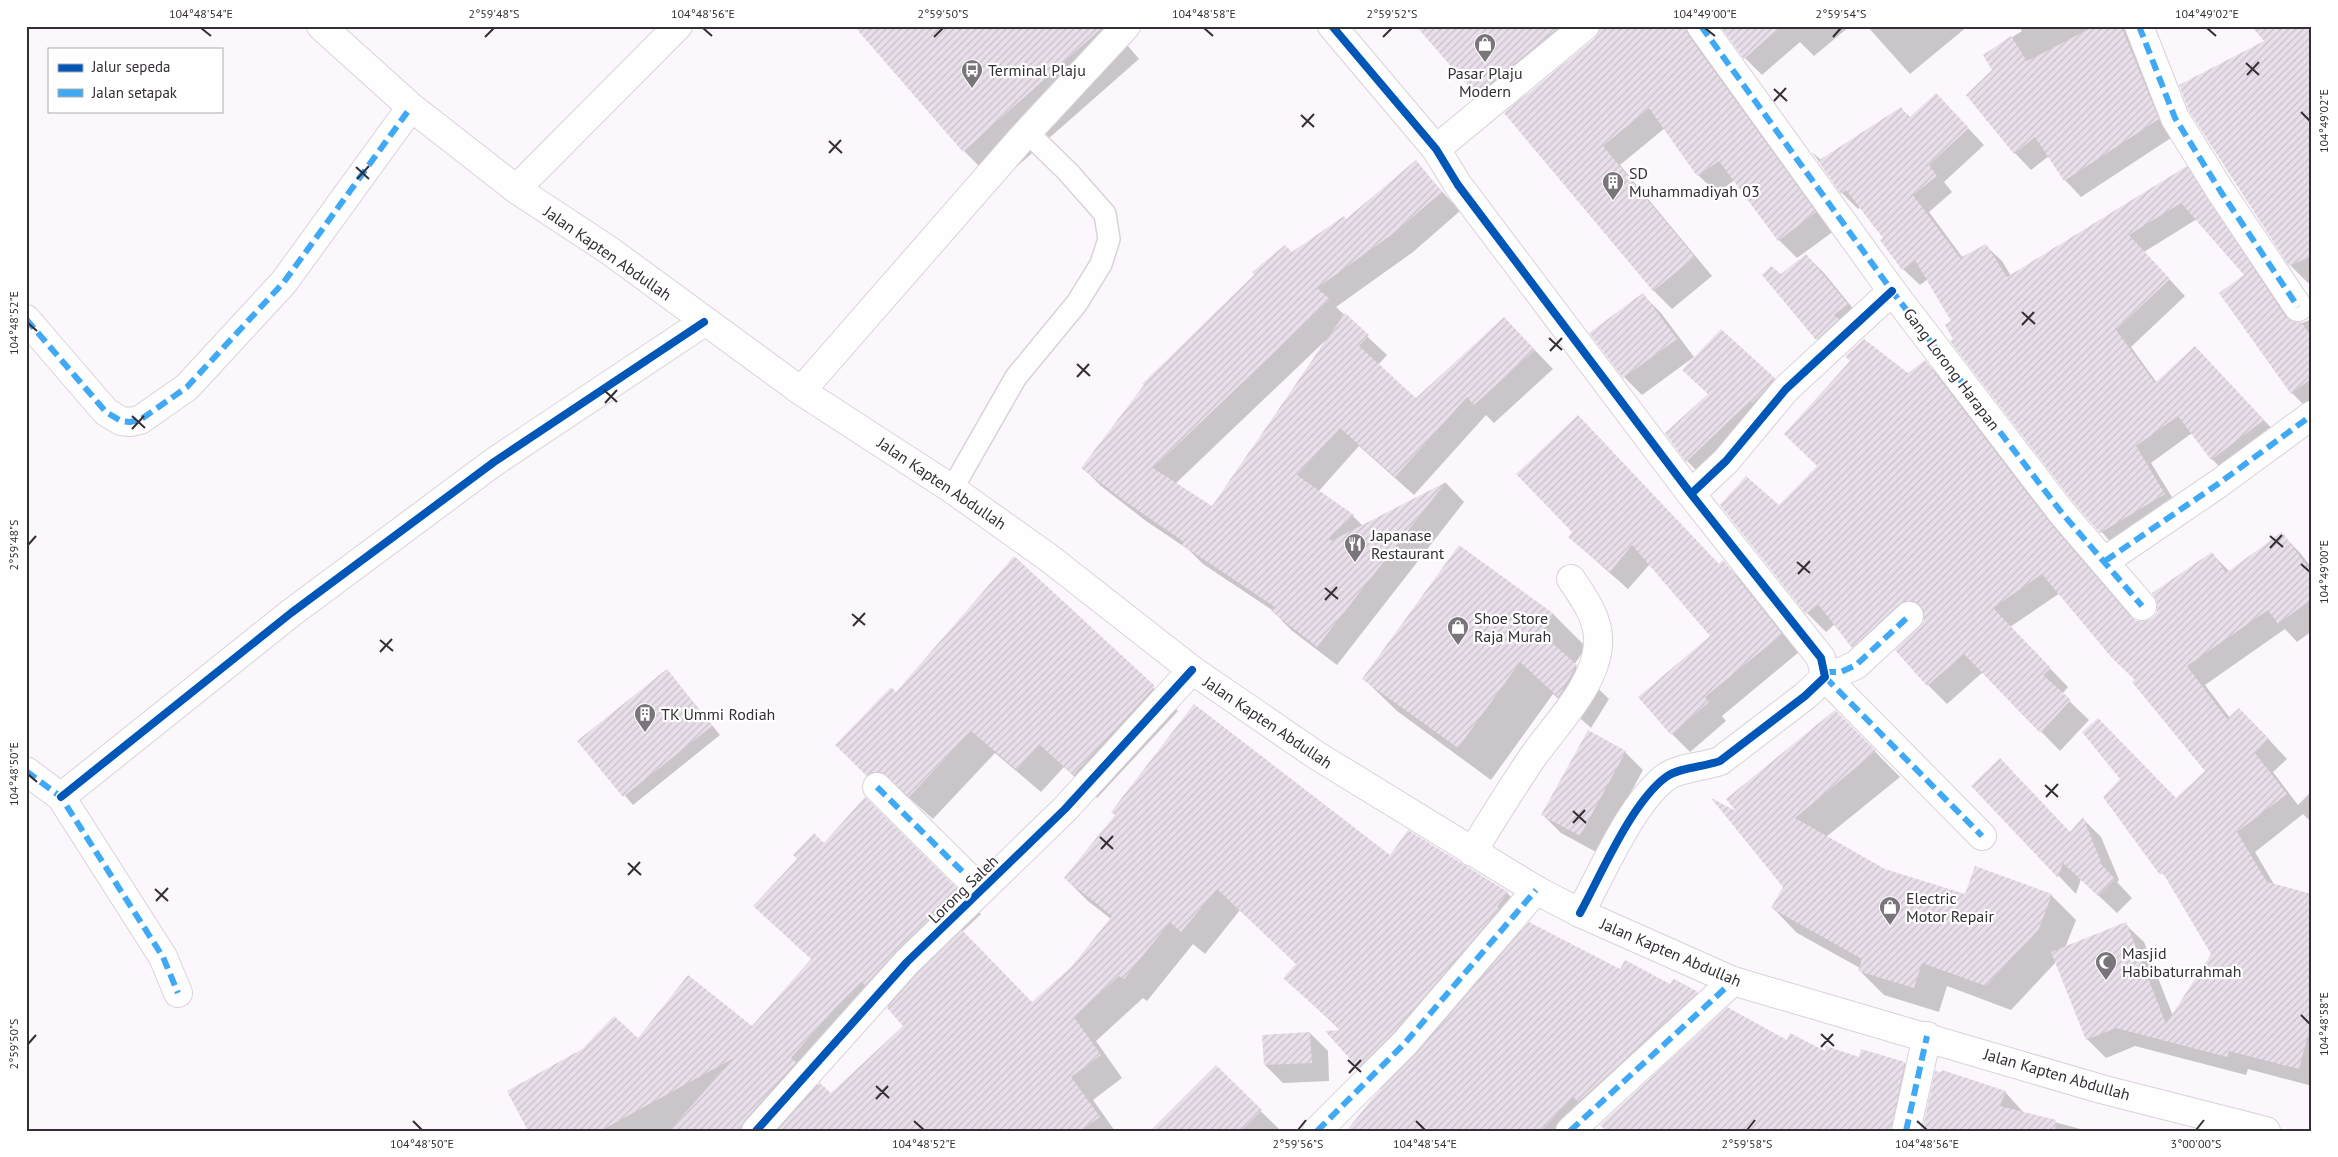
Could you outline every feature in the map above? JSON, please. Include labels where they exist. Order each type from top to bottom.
[{"type":"street","name":"Jalan Kapten Abdullah","points":[[321,26],[411,107],[516,189],[610,251],[704,322],[801,391],[952,489],[1049,558],[1192,670],[1316,755],[1536,890],[1580,914],[1733,981],[1927,1036],[2101,1089],[2266,1131]]},
{"type":"street","points":[[516,189],[678,26]]},
{"type":"street","points":[[801,391],[1027,132],[1126,26]]},
{"type":"street","points":[[1332,26],[1436,149],[1458,185],[1690,494],[1821,658],[1824,675],[1982,836]]},
{"type":"street","points":[[1436,149],[1585,26]]},
{"type":"street","name":"Gang Lorong Harapan","points":[[1701,26],[1892,291],[2062,513],[2142,606]]},
{"type":"street","points":[[2139,26],[2175,118],[2220,192],[2298,307]]},
{"type":"street","points":[[29,322],[106,412],[130,422],[149,415],[187,387],[284,282],[411,107]]},
{"type":"street","points":[[1690,494],[1726,461],[1786,388],[1892,291]]},
{"type":"street","points":[[61,797],[291,612],[486,468],[704,322]]},
{"type":"street","points":[[2104,561],[2218,484],[2312,415]]},
{"type":"street","points":[[1472,852],[1513,787],[1593,671],[1599,643],[1598,627],[1585,600],[1571,579]]},
{"type":"street","points":[[1580,914],[1634,815],[1666,777],[1676,772],[1720,761],[1805,696],[1824,675],[1841,672],[1856,665],[1909,616]]},
{"type":"street","name":"Lorong Saleh","points":[[756,1131],[908,962],[1065,809],[1192,670]]},
{"type":"street","points":[[26,771],[61,797],[163,957],[178,993]]},
{"type":"street","points":[[877,787],[982,890]]},
{"type":"street","points":[[1317,1131],[1405,1042],[1536,890]]},
{"type":"street","points":[[1570,1131],[1733,981]]},
{"type":"street","points":[[1906,1131],[1927,1036]]},
{"type":"lane","points":[[952,489],[1016,377],[1077,304],[1101,264],[1109,239],[1105,214],[1068,172],[1027,132]]},
{"type":"building","name":"Terminal Plaju","points":[[854,26],[1104,26],[963,152]]},
{"type":"building","name":"Pasar Plaju Modern","points":[[1416,26],[1560,26],[1476,95]]},
{"type":"building","points":[[1600,26],[1686,26],[1688,35],[1816,212],[1778,241],[1719,161],[1697,176],[1649,108],[1603,146],[1695,257],[1653,291],[1504,113],[1595,38]]},
{"type":"building","points":[[1720,26],[1781,26],[1744,59]]},
{"type":"building","points":[[2095,26],[2121,26],[2159,119],[2064,181],[2035,137],[2014,154],[1966,95],[1992,70],[1983,55],[2011,36],[2027,61]]},
{"type":"building","points":[[2251,26],[2312,26],[2312,256],[2289,266],[2189,111],[2179,85],[2264,41]]},
{"type":"building","points":[[1936,93],[1969,128],[1929,165],[1937,176],[1913,195],[1960,258],[1986,244],[2007,277],[2187,166],[2285,316],[2292,321],[2301,322],[2312,337],[2312,378],[2291,394],[2219,293],[2244,275],[2181,203],[2129,235],[2170,279],[2116,330],[2155,383],[2195,346],[2264,420],[2211,460],[2178,416],[2136,446],[2165,494],[2100,533],[2074,503],[1950,341],[1953,339],[1945,325],[1951,321],[1915,260],[1902,270],[1880,240],[1883,238],[1846,190],[1841,194],[1818,161],[1901,107],[1909,118]]},
{"type":"building","points":[[1416,160],[1442,192],[1394,233],[1317,288],[1330,299],[1153,468],[1212,506],[1345,313],[1369,335],[1359,346],[1416,398],[1504,317],[1535,350],[1474,405],[1467,397],[1395,477],[1340,428],[1297,475],[1354,515],[1329,538],[1331,541],[1446,482],[1317,647],[1271,611],[1275,607],[1182,545],[1184,542],[1081,468],[1144,385],[1142,384],[1254,275],[1252,272],[1285,245],[1292,252],[1344,216],[1346,219]]},
{"type":"building","points":[[1806,254],[1848,304],[1834,315],[1839,319],[1816,340],[1762,275],[1771,266],[1781,274]]},
{"type":"building","points":[[1643,293],[1677,339],[1623,378],[1589,333]]},
{"type":"building","points":[[1721,329],[1775,378],[1752,403],[1750,401],[1686,462],[1665,433],[1708,394],[1682,370]]},
{"type":"building","points":[[1864,339],[1908,373],[1925,360],[2050,523],[2136,621],[2145,621],[2152,618],[2157,612],[2157,603],[2152,593],[2212,552],[2226,573],[2282,532],[2312,573],[2312,599],[2278,624],[2268,610],[2187,666],[2227,719],[2239,708],[2269,739],[2255,753],[2287,794],[2237,832],[2267,882],[2312,894],[2312,1020],[2299,1069],[2229,1051],[2227,1057],[2116,1028],[2086,1040],[2051,952],[2126,922],[2166,1024],[2211,954],[2163,873],[2160,875],[2103,797],[2120,779],[2082,732],[2098,718],[2176,798],[2205,771],[2132,682],[2135,680],[2112,658],[2042,574],[1993,608],[2051,668],[2043,675],[2071,700],[2040,733],[1964,654],[1927,686],[1895,650],[1924,621],[1924,612],[1920,605],[1914,601],[1906,601],[1898,605],[1852,648],[1818,604],[1806,614],[1720,505],[1746,476],[1779,505],[1817,466],[1784,434],[1850,361],[1845,356]]},
{"type":"building","points":[[1578,415],[1719,564],[1723,560],[1782,634],[1705,697],[1709,702],[1671,735],[1638,697],[1710,636],[1632,545],[1610,572],[1568,537],[1572,532],[1516,474]]},
{"type":"building","name":"Shoe Store Raja Murah","points":[[1459,545],[1554,614],[1541,633],[1577,665],[1558,697],[1520,662],[1458,748],[1362,679]]},
{"type":"building","points":[[1014,556],[1155,686],[1073,775],[1039,744],[1017,770],[971,731],[909,797],[881,772],[873,772],[867,776],[835,745],[891,687],[896,692]]},
{"type":"building","name":"TK Ummi Rodiah","points":[[667,669],[712,726],[623,797],[577,741]]},
{"type":"building","points":[[1194,704],[1390,855],[1408,830],[1508,892],[1497,907],[1500,908],[1394,1032],[1358,1068],[1325,1031],[1341,1030],[1283,978],[1296,964],[1217,889],[1181,932],[1170,922],[1124,979],[1119,976],[1074,1017],[1101,1055],[1071,1077],[1100,1117],[1080,1131],[777,1131],[820,1083],[831,1093],[903,1026],[887,1008],[918,973],[962,930],[1032,1002],[1072,966],[1112,916],[1064,878],[1115,815],[1111,812]]},
{"type":"building","points":[[1835,710],[1876,751],[1795,818],[1885,869],[1965,894],[1975,866],[2052,894],[2039,929],[1986,986],[1922,963],[1914,988],[1858,971],[1862,959],[1771,908],[1783,887],[1711,798],[1736,811],[1726,799]]},
{"type":"building","points":[[1588,730],[1626,751],[1580,836],[1541,815]]},
{"type":"building","points":[[2000,758],[2070,832],[2083,817],[2100,863],[2115,879],[2098,896],[2063,863],[2058,878],[1971,786]]},
{"type":"building","points":[[865,797],[959,890],[896,951],[865,985],[861,982],[835,1008],[791,1058],[796,1062],[744,1121],[741,1131],[669,1131],[734,1058],[600,1131],[528,1131],[507,1091],[582,1049],[614,1016],[638,1038],[688,975],[752,1026],[811,959],[753,906],[797,859],[793,855],[814,833],[824,843]]},
{"type":"building","points":[[1529,922],[1620,969],[1625,960],[1670,984],[1674,979],[1698,992],[1578,1102],[1573,1097],[1541,1131],[1346,1131],[1377,1093],[1417,1053]]},
{"type":"building","points":[[1727,1007],[1787,1040],[1790,1033],[1825,1051],[1826,1046],[1859,1057],[1861,1049],[1905,1062],[1891,1131],[1606,1131],[1600,1125]]},
{"type":"building","points":[[1310,1032],[1312,1063],[1264,1065],[1262,1035]]},
{"type":"building","points":[[1216,1065],[1262,1110],[1241,1131],[1150,1131]]},
{"type":"building","points":[[1942,1070],[2006,1091],[2000,1106],[2056,1120],[2055,1131],[1922,1131],[1935,1071],[1941,1072]]},
{"type":"marked path","points":[[1701,26],[1892,291],[2062,513],[2142,606]]},
{"type":"marked path","points":[[2139,26],[2175,118],[2221,192],[2298,307]]},
{"type":"marked path","points":[[26,319],[106,412],[121,421],[140,420],[187,387],[284,282],[411,107]]},
{"type":"marked path","points":[[2105,561],[2218,484],[2312,415]]},
{"type":"marked path","points":[[1824,672],[1841,672],[1856,665],[1909,616]]},
{"type":"marked path","points":[[1825,677],[1982,836]]},
{"type":"marked path","points":[[26,771],[61,797],[163,957],[178,993]]},
{"type":"marked path","points":[[877,787],[981,890]]},
{"type":"marked path","points":[[1317,1131],[1405,1043],[1536,890]]},
{"type":"marked path","points":[[1570,1131],[1733,981]]},
{"type":"marked path","points":[[1906,1131],[1927,1036]]},
{"type":"cycle path","points":[[1332,26],[1436,149],[1458,185],[1691,494]]},
{"type":"cycle path","points":[[1580,913],[1629,821],[1653,789],[1672,774],[1720,761],[1805,696],[1825,677],[1821,658],[1691,494],[1726,461],[1786,389],[1892,291]]},
{"type":"cycle path","points":[[61,797],[291,613],[494,462],[704,322]]},
{"type":"cycle path","points":[[756,1131],[907,962],[1065,809],[1192,670]]},
{"type":"place","name":"Pasar Plaju Modern","points":[[1485,63]]},
{"type":"place","name":"Terminal Plaju","points":[[972,89]]},
{"type":"place","name":"SD Muhammadiyah 03","points":[[1613,201]]},
{"type":"place","name":"Japanase Restaurant","points":[[1355,563]]},
{"type":"place","name":"Shoe Store Raja Murah","points":[[1458,646]]},
{"type":"place","name":"TK Ummi Rodiah","points":[[645,733]]},
{"type":"place","name":"Electric Motor Repair","points":[[1890,926]]},
{"type":"place","name":"Masjid Habibaturrahmah","points":[[2106,981]]}]
